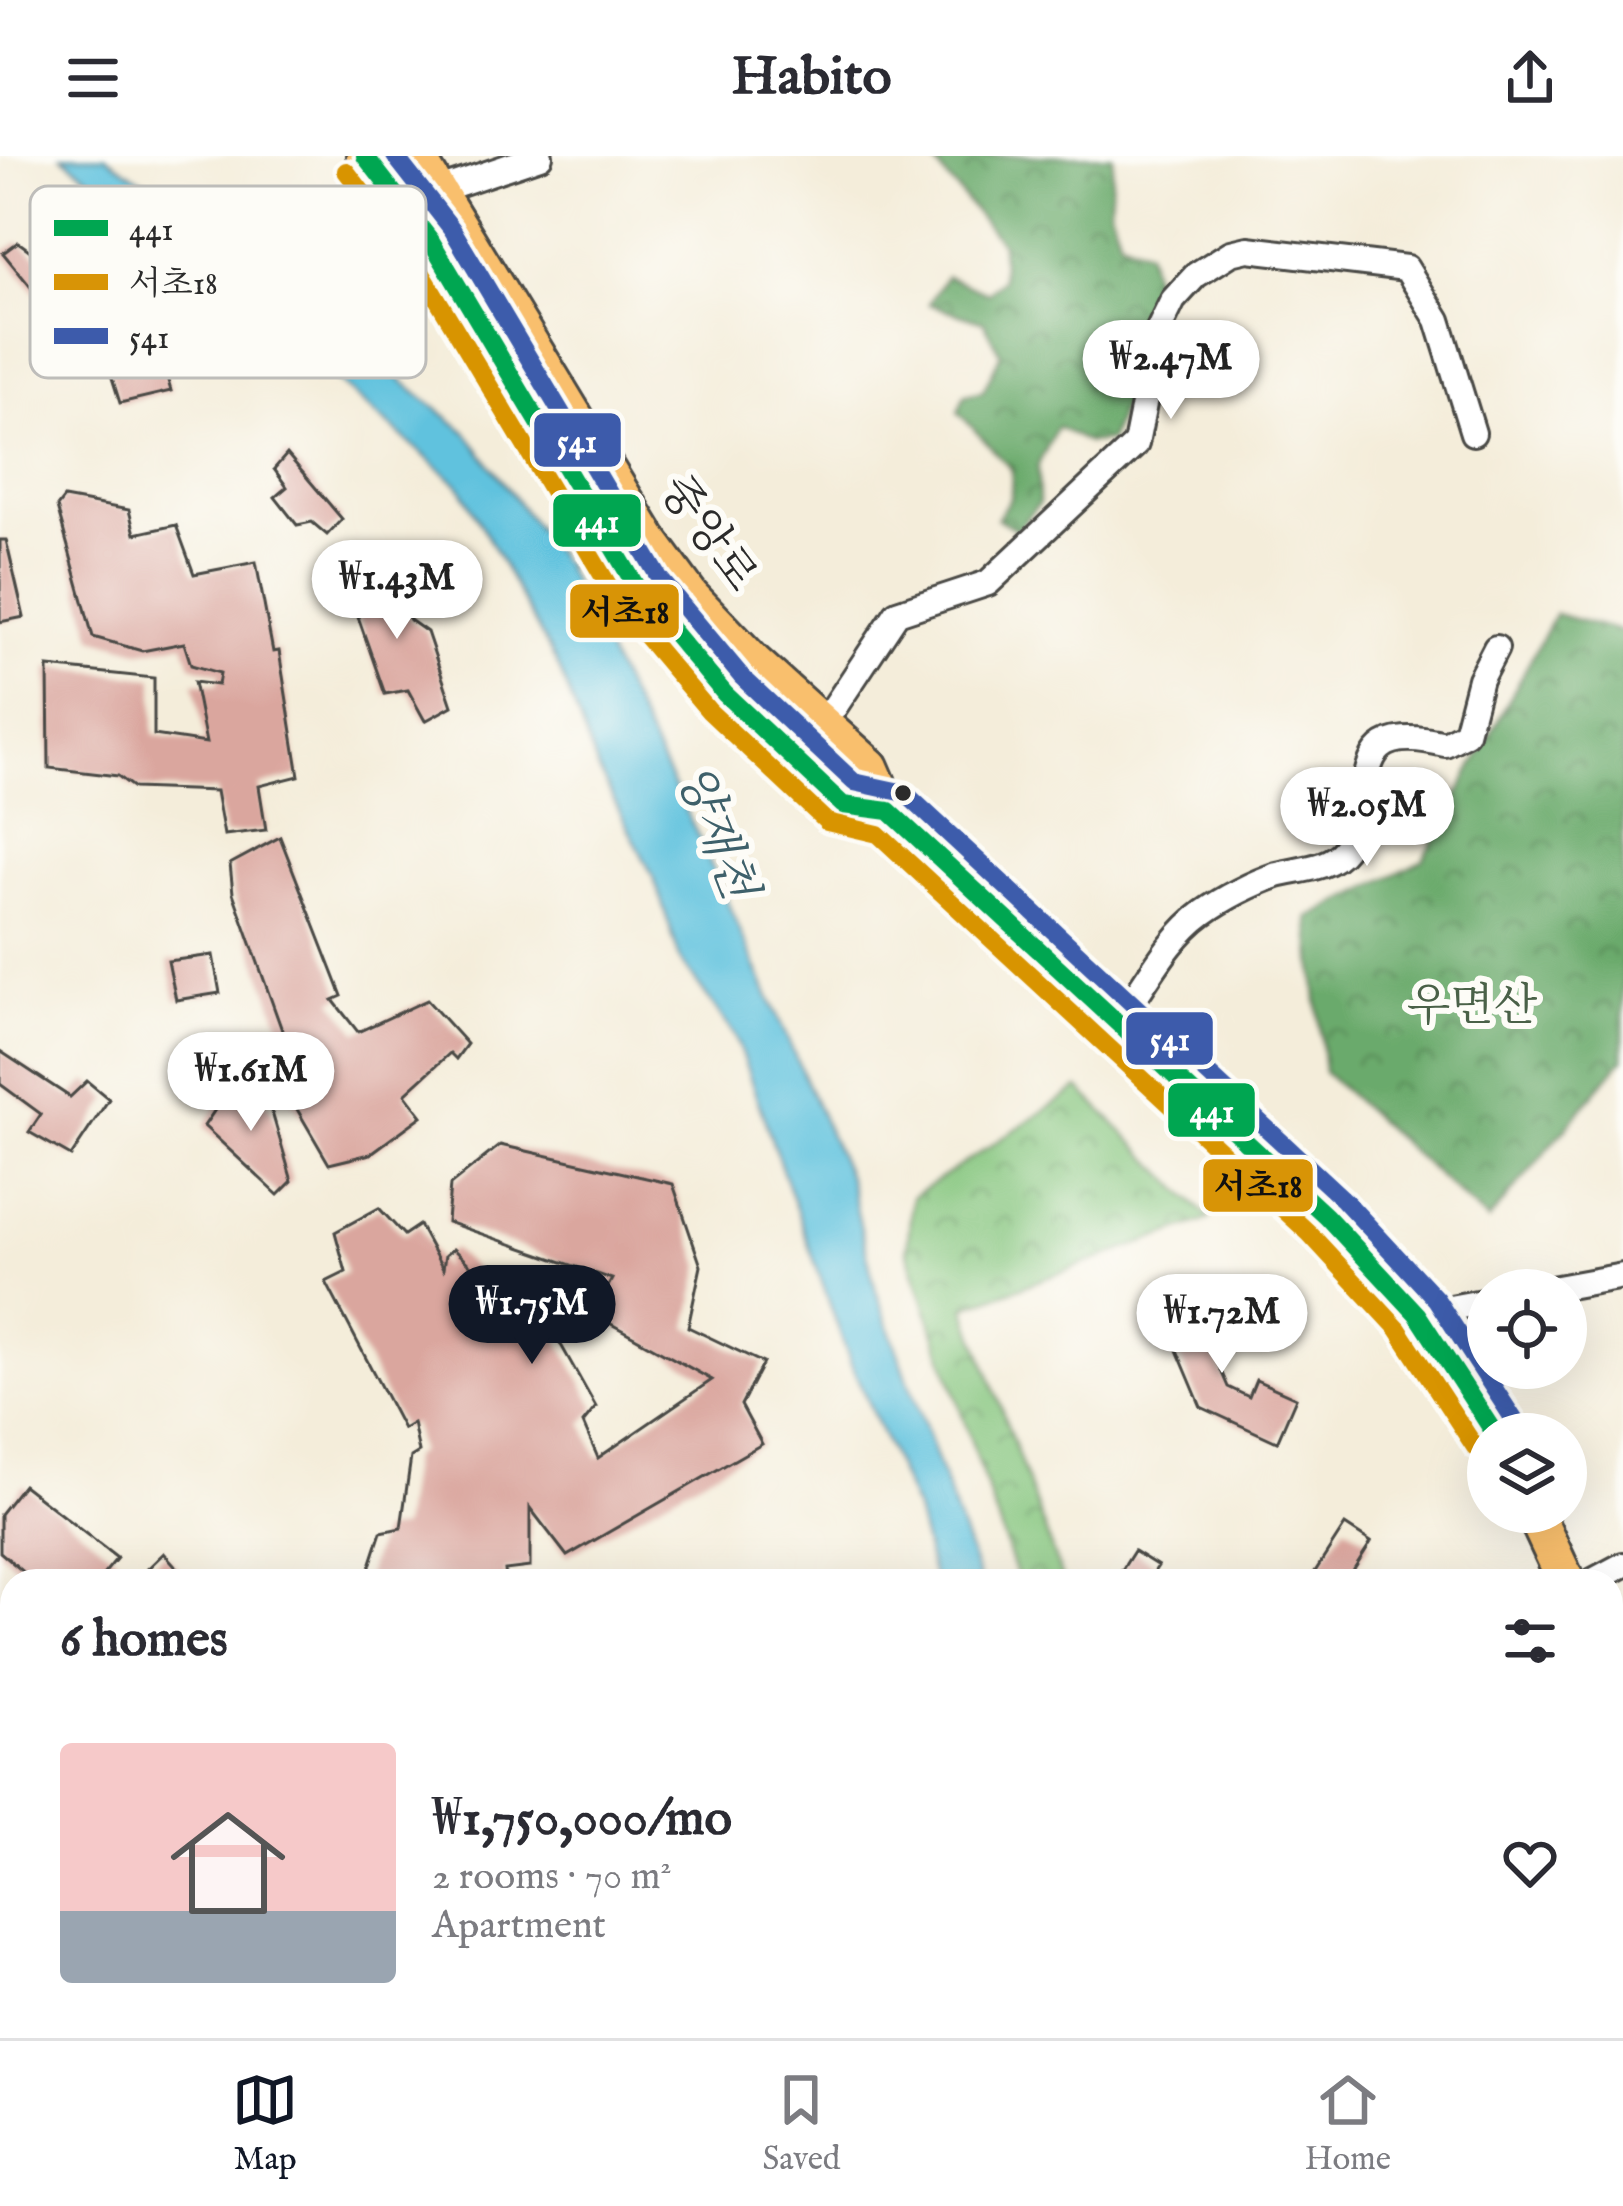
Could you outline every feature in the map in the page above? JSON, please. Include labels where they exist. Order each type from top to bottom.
[{"type":"main road","name":"중앙로","points":[[365,156],[388,186]]},
{"type":"main road","name":"중앙로","points":[[416,156],[663,559],[754,663],[870,767],[889,811],[1326,1216],[1417,1313],[1481,1413]]},
{"type":"main road","name":"중앙로","points":[[426,235],[640,593],[725,694],[843,805],[889,811]]},
{"type":"main road","points":[[1544,1533],[1561,1569]]},
{"type":"street","points":[[439,190],[540,156]]},
{"type":"street","points":[[824,724],[897,613],[988,583],[1136,444],[1159,329],[1173,300],[1196,275],[1231,253],[1248,249],[1406,268],[1438,320],[1473,433]]},
{"type":"street","points":[[1118,1022],[1171,946],[1203,913],[1274,876],[1329,861],[1345,849],[1363,784],[1382,747],[1406,735],[1445,744],[1466,734],[1480,679],[1496,648]]},
{"type":"street","points":[[1587,1283],[1623,1276]]},
{"type":"street","points":[[1417,1313],[1467,1304]]},
{"type":"green space","points":[[929,156],[1113,156],[1110,209],[1120,240],[1147,251],[1159,311],[1109,441],[1088,443],[1057,427],[1038,465],[1039,503],[1017,530],[997,518],[1011,497],[1012,470],[958,412],[965,395],[983,391],[1001,354],[984,322],[929,304],[946,276],[988,293],[1002,280],[1001,243]]},
{"type":"green space","name":"우면산","points":[[1555,614],[1623,632],[1623,1059],[1488,1221],[1324,1072],[1309,918],[1423,860]]},
{"type":"green space","points":[[1079,1088],[1210,1219],[965,1307],[1059,1569],[1014,1569],[907,1250],[912,1197]]},
{"type":"water","points":[[62,156],[105,156],[151,186],[101,186]]},
{"type":"water","points":[[334,378],[399,378],[467,433],[564,565],[700,840],[849,1179],[876,1291],[976,1569],[931,1569],[916,1511],[851,1364],[735,1036],[680,959],[654,878],[598,769],[559,668],[460,486]]},
{"type":"building","points":[[18,242],[30,251],[30,286],[3,253]]},
{"type":"building","points":[[112,378],[167,378],[171,391],[120,403]]},
{"type":"building","points":[[287,454],[342,519],[327,535],[312,522],[297,525],[275,497],[287,487],[274,469]]},
{"type":"building","points":[[64,498],[129,510],[135,534],[176,525],[194,574],[256,562],[273,652],[279,651],[299,776],[259,786],[266,830],[224,835],[216,791],[134,788],[118,776],[49,768],[48,667],[154,678],[154,735],[206,743],[194,682],[218,685],[220,673],[191,665],[184,643],[142,651],[93,637],[57,507]]},
{"type":"building","points":[[0,540],[6,540],[24,617],[0,622]]},
{"type":"building","points":[[341,568],[384,569],[410,620],[427,632],[452,706],[425,721],[408,690],[385,694]]},
{"type":"building","points":[[280,837],[342,996],[333,1000],[358,1032],[427,1000],[467,1044],[456,1059],[450,1053],[405,1094],[422,1116],[370,1154],[329,1164],[259,1044],[283,1033],[233,893],[230,864]]},
{"type":"building","points":[[213,955],[220,993],[176,1000],[168,961]]},
{"type":"building","points":[[0,1051],[70,1097],[87,1081],[109,1099],[71,1156],[29,1132],[41,1114],[0,1084]]},
{"type":"building","points":[[240,1073],[271,1109],[292,1181],[278,1195],[204,1126]]},
{"type":"building","points":[[500,1145],[673,1184],[701,1266],[688,1327],[763,1363],[741,1405],[762,1444],[567,1556],[530,1508],[530,1567],[369,1569],[381,1532],[401,1528],[411,1457],[419,1452],[413,1423],[403,1429],[326,1282],[346,1272],[335,1232],[379,1208],[404,1235],[419,1225],[443,1269],[445,1255],[453,1249],[489,1283],[520,1272],[596,1407],[583,1423],[598,1458],[712,1380],[593,1314],[612,1279],[447,1222],[450,1185]]},
{"type":"building","points":[[1187,1292],[1228,1387],[1249,1397],[1256,1380],[1296,1398],[1277,1442],[1201,1407],[1158,1305]]},
{"type":"building","points":[[23,1485],[117,1558],[108,1569],[20,1569],[0,1552],[0,1514]]},
{"type":"building","points":[[1345,1525],[1371,1542],[1354,1569],[1317,1569]]},
{"type":"building","points":[[1134,1551],[1158,1566],[1156,1569],[1123,1569]]},
{"type":"building","points":[[164,1553],[178,1569],[147,1569]]},
{"type":"transit line","name":"441","points":[[365,156],[388,186]]},
{"type":"transit line","name":"541","points":[[395,156],[418,186]]},
{"type":"transit line","name":"서초18","points":[[346,171],[358,186]]},
{"type":"transit line","name":"541","points":[[426,196],[452,229],[660,579],[742,677],[854,782],[905,793],[1344,1200],[1436,1299],[1510,1413]]},
{"type":"transit line","name":"441","points":[[426,235],[640,593],[725,694],[843,805],[889,811],[1326,1216],[1417,1314],[1481,1413]]},
{"type":"transit line","name":"서초18","points":[[426,280],[622,608],[709,711],[827,822],[878,834],[1309,1233],[1398,1329],[1467,1435]]},
{"type":"water label","name":"양재천","points":[[718,831]]}]
